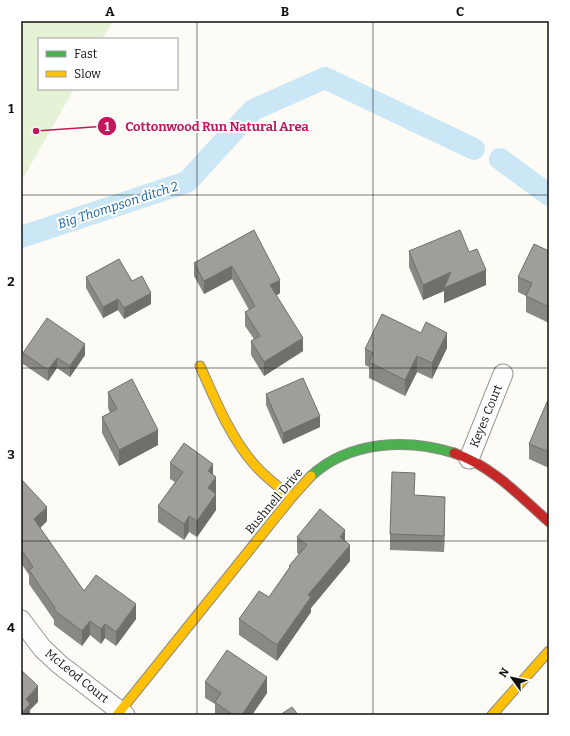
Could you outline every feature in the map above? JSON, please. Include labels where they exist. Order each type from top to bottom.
[{"type":"street","points":[[200,366],[226,422],[247,456],[264,474],[292,497]]},
{"type":"street","name":"Keyes Court","points":[[469,459],[503,374]]},
{"type":"street","name":"Bushnell Drive","points":[[121,714],[292,497],[307,479],[321,467],[350,454],[374,446],[391,444],[409,443],[454,453],[469,459],[501,480],[549,522]]},
{"type":"street","name":"McLeod Court","points":[[21,620],[42,648],[59,664],[121,714]]},
{"type":"street","points":[[492,715],[549,651]]},
{"type":"green space","points":[[21,21],[113,21],[103,38],[38,38],[38,90],[73,90],[21,180]]},
{"type":"building","points":[[254,230],[280,280],[270,285],[303,338],[264,362],[251,341],[260,336],[245,312],[255,306],[232,266],[204,281],[194,263]]},
{"type":"building","points":[[460,230],[469,252],[477,249],[486,270],[444,288],[451,272],[423,285],[409,251]]},
{"type":"building","points":[[534,244],[549,251],[549,307],[526,296],[532,283],[518,277]]},
{"type":"building","points":[[119,259],[132,281],[142,276],[151,293],[124,308],[118,299],[103,307],[86,277]]},
{"type":"building","points":[[382,314],[421,333],[426,322],[447,333],[432,363],[417,356],[405,380],[369,362],[373,353],[365,349]]},
{"type":"building","points":[[47,318],[85,344],[70,366],[57,358],[48,370],[23,353]]},
{"type":"building","points":[[303,378],[320,416],[283,433],[266,394]]},
{"type":"building","points":[[132,379],[158,430],[119,450],[102,417],[117,409],[108,392]]},
{"type":"building","points":[[547,402],[549,403],[549,452],[529,444]]},
{"type":"building","points":[[184,443],[213,464],[208,471],[216,477],[208,488],[216,494],[197,521],[189,516],[184,524],[158,506],[183,472],[170,463]]},
{"type":"building","points":[[392,472],[415,473],[414,495],[445,497],[444,536],[390,534]]},
{"type":"building","points":[[21,479],[47,507],[34,519],[84,591],[96,575],[136,604],[116,632],[105,624],[101,629],[90,621],[82,631],[54,610],[55,608],[29,570],[33,567],[21,549]]},
{"type":"building","points":[[320,509],[345,530],[340,537],[350,545],[308,595],[311,597],[277,645],[239,619],[259,591],[269,597],[290,567],[289,566],[307,545],[297,537]]},
{"type":"building","points":[[227,650],[267,677],[242,715],[233,715],[215,702],[221,693],[205,682]]},
{"type":"building","points":[[21,670],[38,686],[26,699],[30,704],[21,714]]},
{"type":"building","points":[[292,707],[298,715],[280,715]]},
{"type":"waterway","name":"Big Thompson ditch 2","points":[[21,237],[187,182],[253,110],[325,78],[474,149]]},
{"type":"waterway","name":"Big Thompson ditch 2","points":[[500,159],[549,195]]},
{"type":"traffic: fast","points":[[311,476],[326,464],[343,456],[361,449],[379,446],[398,444],[417,445],[454,453]]},
{"type":"traffic: slow","points":[[200,366],[223,416],[244,452],[262,472],[292,497]]},
{"type":"traffic: slow","points":[[117,715],[292,497],[311,476]]},
{"type":"traffic: slow","points":[[492,715],[549,651]]},
{"type":"traffic: jam","points":[[454,453],[468,459],[493,474],[516,492],[549,522]]},
{"type":"place","name":"Cottonwood Run Natural Area","points":[[36,131]]}]
